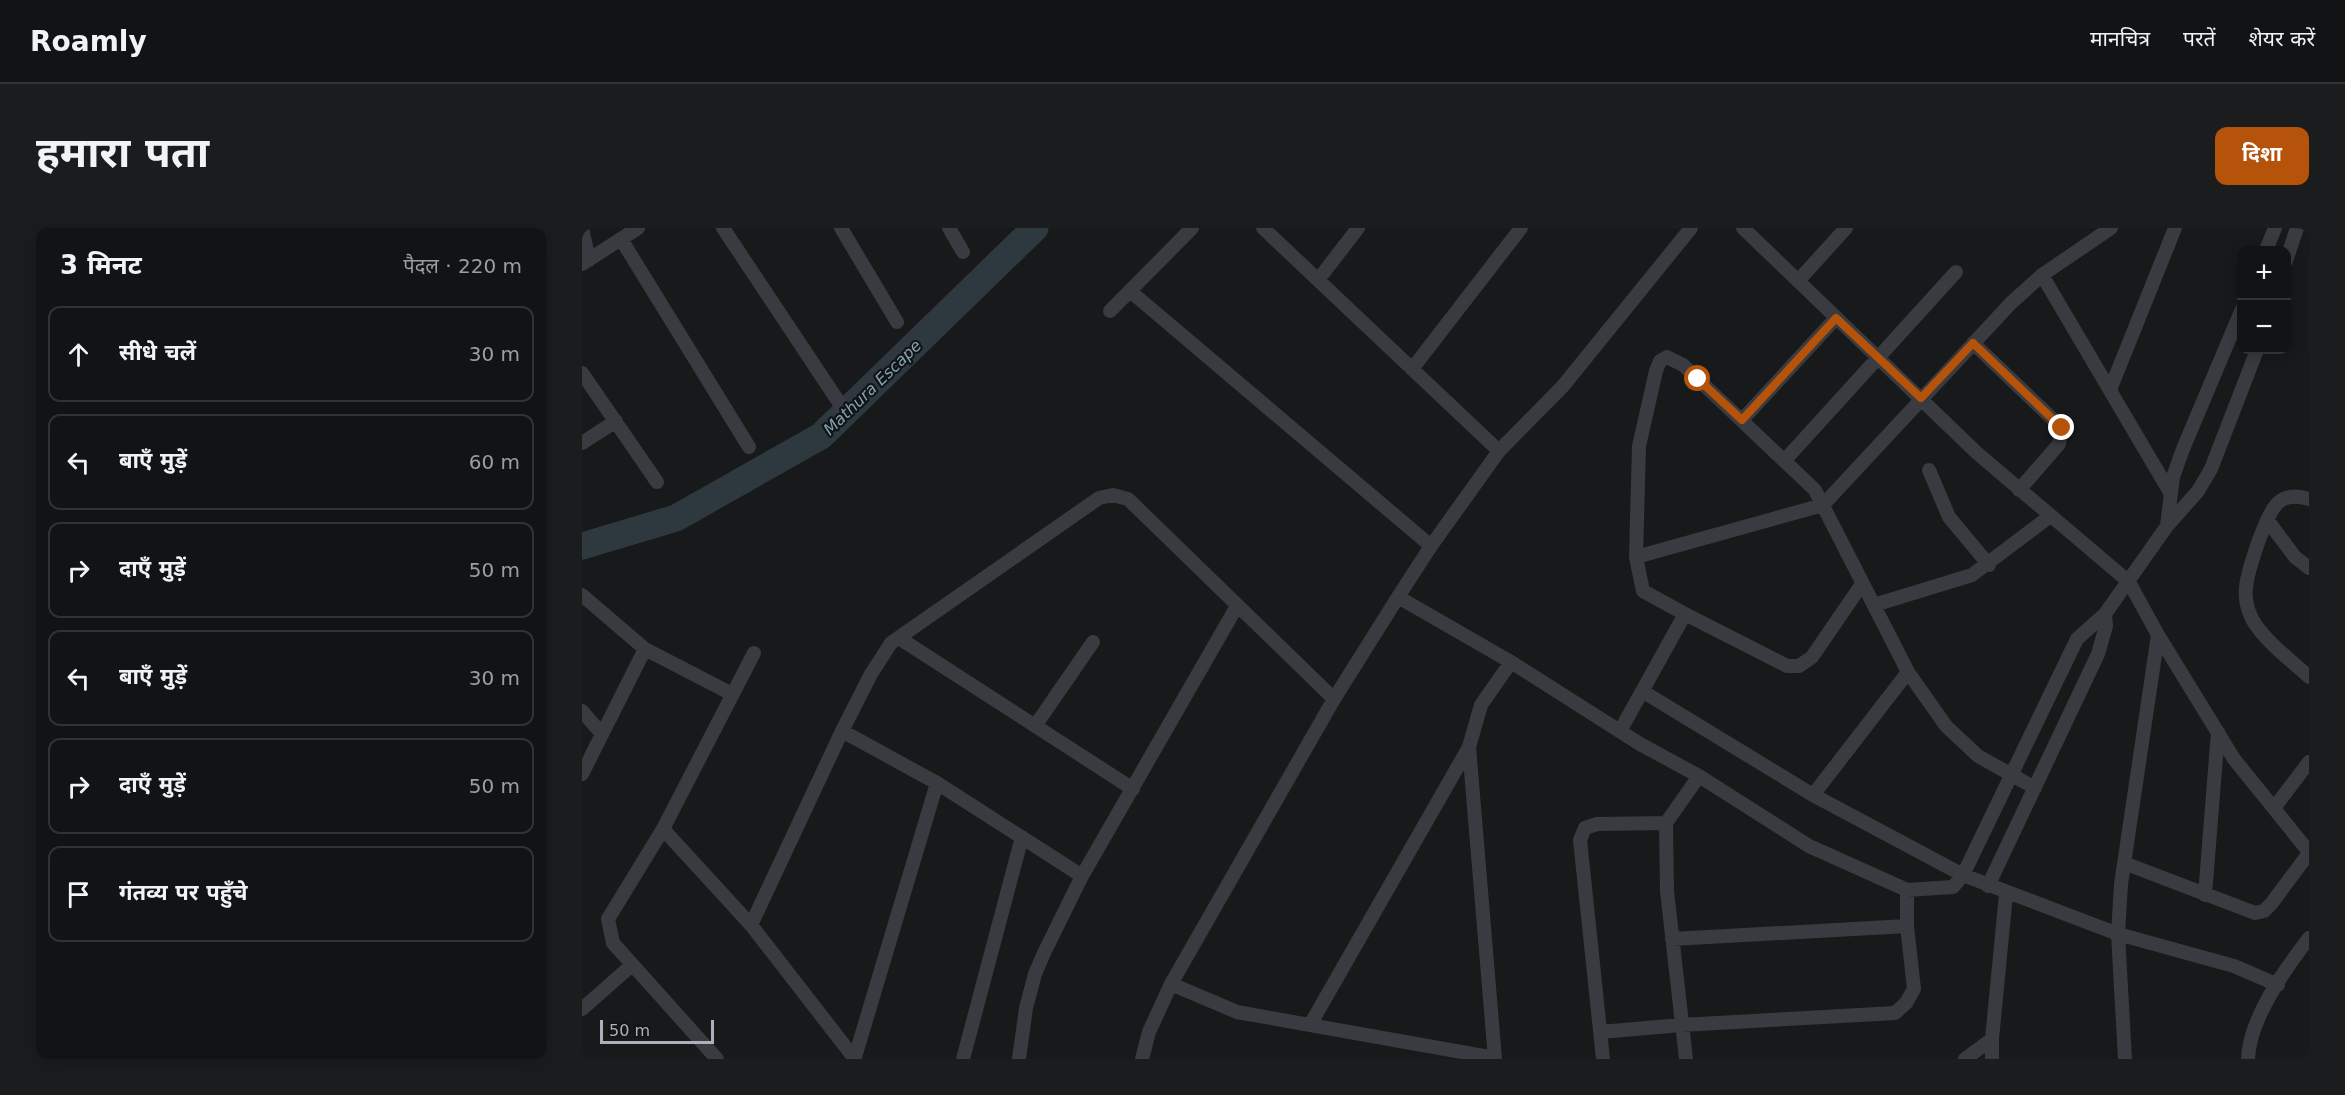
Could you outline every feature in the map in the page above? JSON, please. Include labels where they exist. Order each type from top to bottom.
[{"type":"street","points":[[582,228],[585,262],[638,228]]},
{"type":"street","points":[[723,228],[846,413]]},
{"type":"street","points":[[949,228],[963,252]]},
{"type":"street","points":[[1110,311],[1192,228]]},
{"type":"street","points":[[1263,228],[1499,451]]},
{"type":"street","points":[[1318,280],[1358,228]]},
{"type":"street","points":[[1412,369],[1521,228]]},
{"type":"street","points":[[1142,1059],[1149,1032],[1172,984],[1334,699],[1431,546],[1499,451],[1563,386],[1691,228]]},
{"type":"street","points":[[1743,228],[2019,490],[2129,582],[2158,635],[2234,759],[2309,853],[2264,911],[2244,911],[2124,863]]},
{"type":"street","points":[[1636,557],[1823,505],[1973,343],[2042,274],[2111,228]]},
{"type":"street","points":[[2110,390],[2175,228]]},
{"type":"street","points":[[2268,246],[2275,228]]},
{"type":"street","points":[[2291,246],[2297,228]]},
{"type":"street","points":[[2304,228],[2309,234]]},
{"type":"street","points":[[844,229],[897,322]]},
{"type":"street","points":[[1798,281],[1842,229]]},
{"type":"street","points":[[621,239],[749,447]]},
{"type":"street","points":[[1785,460],[1956,272]]},
{"type":"street","points":[[2042,274],[2171,494]]},
{"type":"street","points":[[1130,291],[1431,546]]},
{"type":"street","points":[[1742,420],[1836,318]]},
{"type":"street","points":[[2167,526],[2171,494],[2183,449],[2237,319]]},
{"type":"street","points":[[1973,343],[2062,428],[2059,444],[2019,490]]},
{"type":"street","points":[[1398,597],[1511,662],[1809,846],[1907,890],[1953,887],[1963,876],[2078,639],[2085,630],[2105,614],[2167,526],[2198,491],[2211,469],[2256,354]]},
{"type":"street","points":[[1862,584],[1812,657],[1799,666],[1787,666],[1643,591],[1636,557],[1639,446],[1660,361],[1667,357],[1683,365],[1815,490],[1908,672],[1946,726],[1978,756],[2035,788]]},
{"type":"street","points":[[582,373],[657,482]]},
{"type":"street","points":[[582,443],[616,422]]},
{"type":"street","points":[[1929,470],[1949,517],[1989,565]]},
{"type":"street","points":[[751,925],[842,732],[871,674],[891,643],[1099,498],[1113,495],[1128,499],[1334,699]]},
{"type":"street","points":[[2309,498],[2287,497],[2278,502],[2268,521],[2246,584],[2245,599],[2250,617],[2260,630],[2309,677]]},
{"type":"street","points":[[1874,605],[1972,575],[1989,565],[2049,517]]},
{"type":"street","points":[[2268,521],[2295,557],[2309,568]]},
{"type":"street","points":[[582,595],[645,649],[732,694]]},
{"type":"street","points":[[1019,1059],[1026,1008],[1035,974],[1082,876],[1237,606]]},
{"type":"street","points":[[1620,731],[1685,614]]},
{"type":"street","points":[[1989,886],[2098,654],[2106,626],[2105,614]]},
{"type":"street","points":[[2125,1059],[2118,934],[2124,863],[2158,635]]},
{"type":"street","points":[[898,638],[1133,789]]},
{"type":"street","points":[[1035,726],[1092,642]]},
{"type":"street","points":[[582,774],[645,649]]},
{"type":"street","points":[[717,1059],[613,943],[608,919],[663,829],[754,653]]},
{"type":"street","points":[[1310,1025],[1469,747],[1481,705],[1511,662]]},
{"type":"street","points":[[1813,795],[1908,672]]},
{"type":"street","points":[[1642,691],[1813,795],[1963,876],[2118,934],[2234,966],[2277,985]]},
{"type":"street","points":[[582,711],[602,734]]},
{"type":"street","points":[[842,732],[937,783],[1082,876]]},
{"type":"street","points":[[2205,895],[2218,732]]},
{"type":"street","points":[[1172,984],[1237,1012],[1495,1059],[1469,747]]},
{"type":"street","points":[[2274,808],[2309,762]]},
{"type":"street","points":[[1686,1059],[1672,939],[1666,823],[1699,776]]},
{"type":"street","points":[[855,1058],[937,783]]},
{"type":"street","points":[[1603,1059],[1580,840],[1585,828],[1597,824],[1666,823]]},
{"type":"street","points":[[663,829],[751,925],[855,1058]]},
{"type":"street","points":[[963,1059],[1022,837]]},
{"type":"street","points":[[1600,1032],[1895,1013],[1906,1003],[1914,989],[1907,926],[1907,890]]},
{"type":"street","points":[[1992,1059],[2006,894]]},
{"type":"street","points":[[1672,939],[1907,926]]},
{"type":"street","points":[[2248,1059],[2252,1034],[2277,985],[2309,938]]},
{"type":"street","points":[[582,1009],[632,965]]},
{"type":"street","points":[[1965,1059],[1992,1039]]},
{"type":"waterway","name":"Mathura Escape","points":[[582,546],[676,518],[821,436],[1035,228]]},
{"type":"route","points":[[1698,379],[1742,420],[1836,318],[1921,398],[1973,343],[2058,421],[2062,428]]}]
